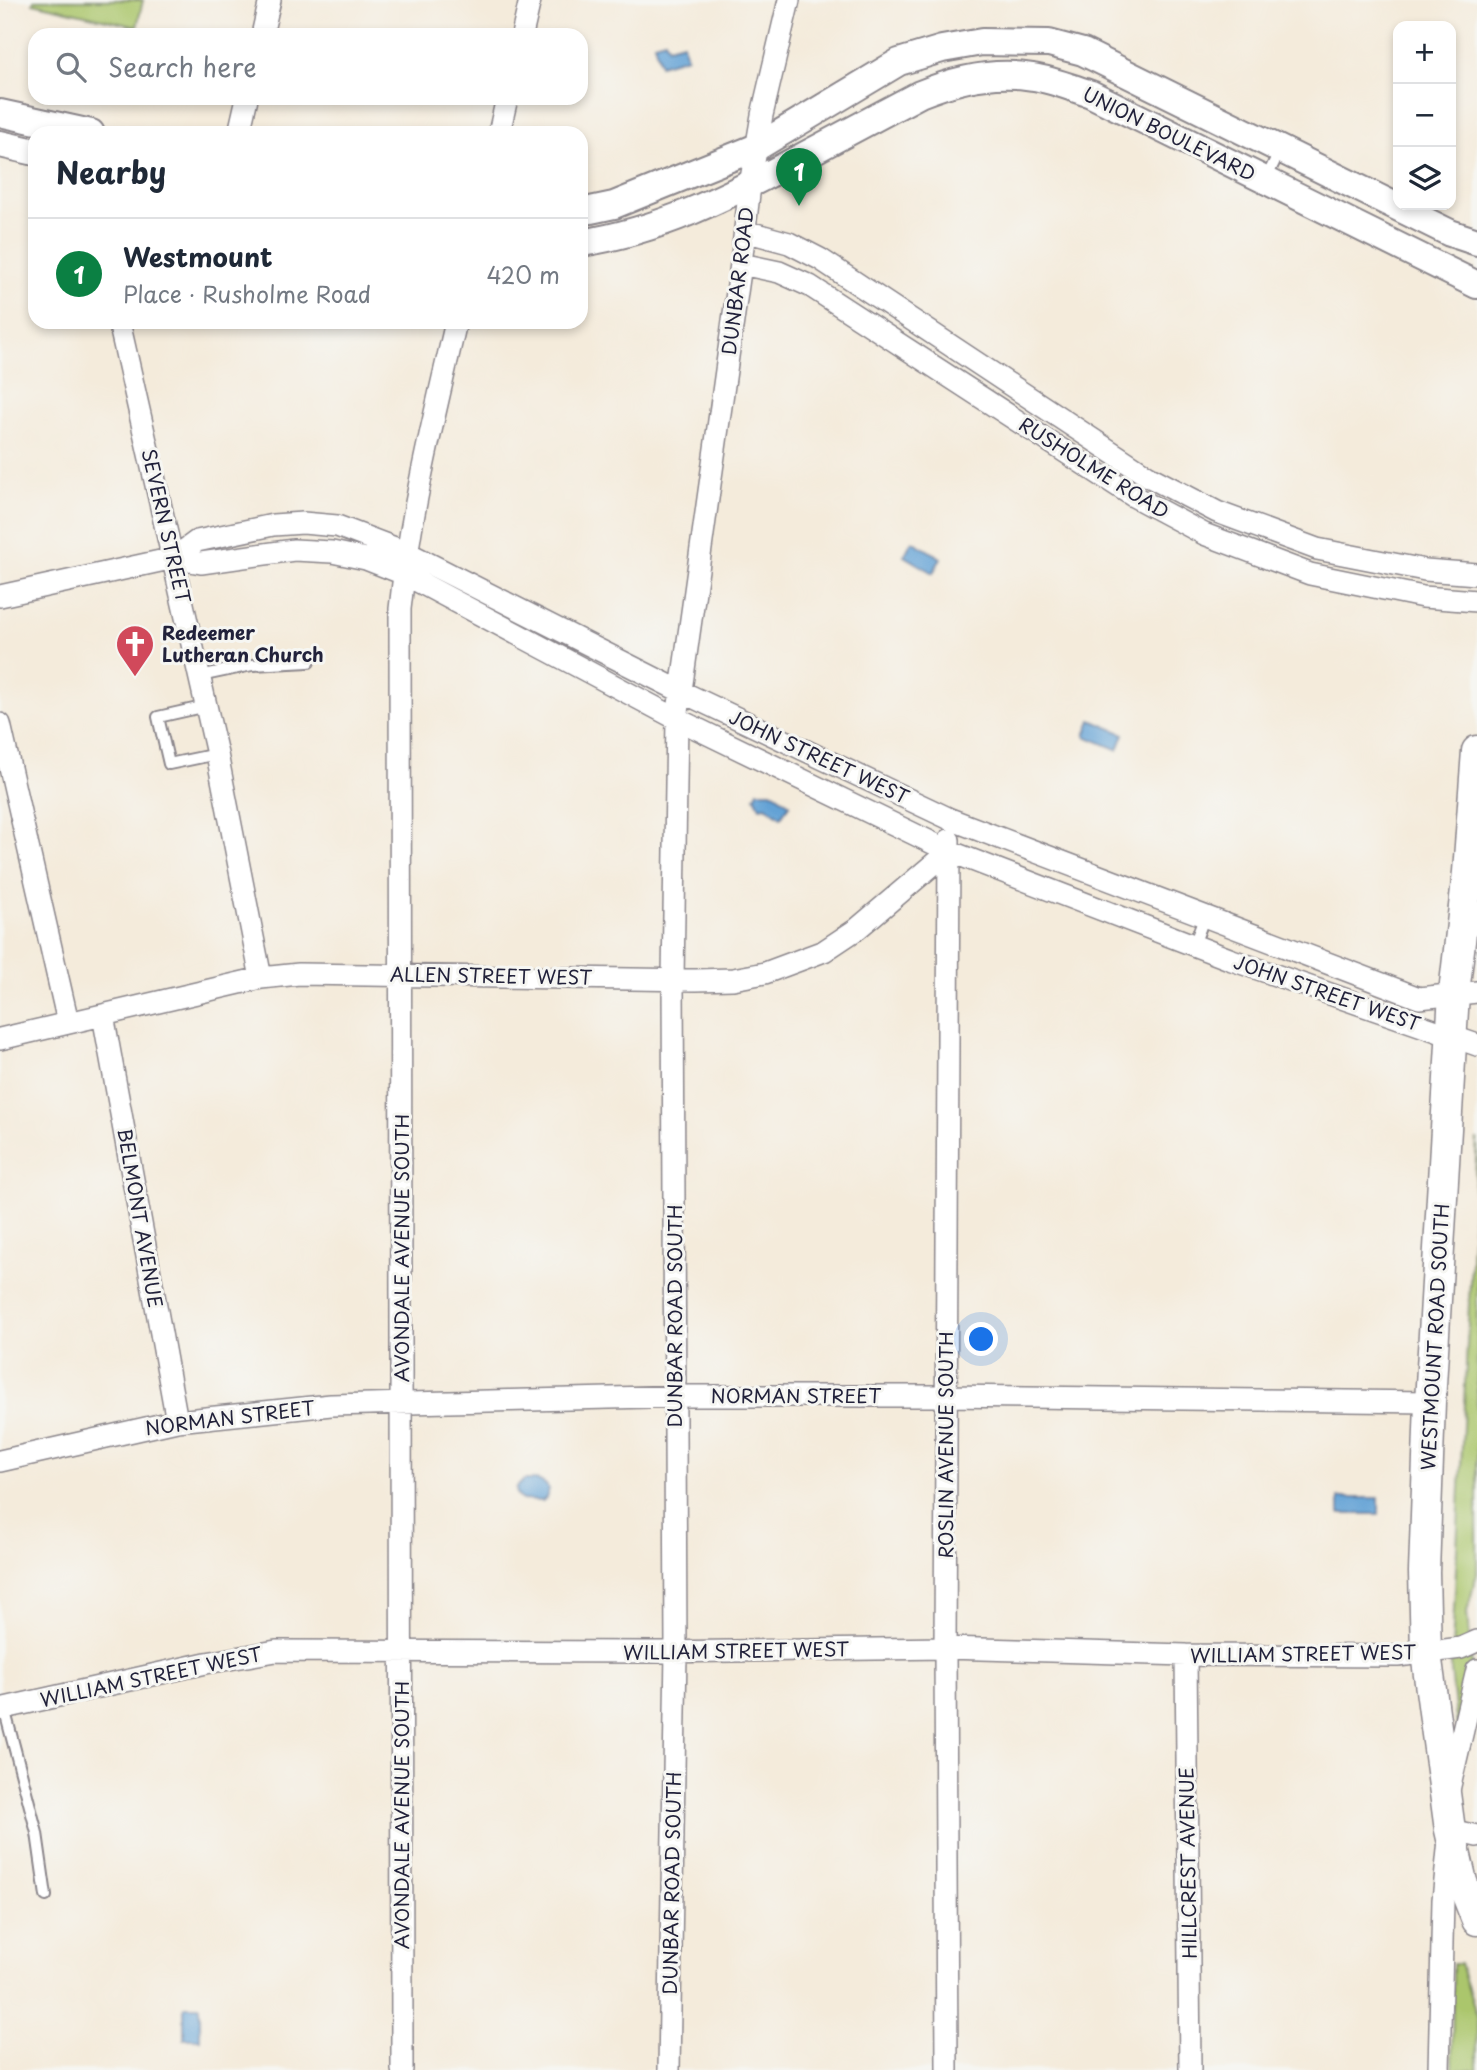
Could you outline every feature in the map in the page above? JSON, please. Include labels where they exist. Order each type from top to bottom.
[{"type":"main road","name":"WESTMOUNT ROAD SOUTH","points":[[1477,751],[1468,872],[1464,1041],[1430,1402],[1424,1572],[1426,1653],[1458,1823],[1462,1882],[1477,1920]]},
{"type":"street","points":[[264,28],[270,0]]},
{"type":"street","points":[[524,28],[530,0]]},
{"type":"street","name":"DUNBAR ROAD","points":[[700,564],[750,185],[762,115],[789,0]]},
{"type":"street","name":"UNION BOULEVARD","points":[[588,211],[614,205],[758,147],[899,62],[942,49],[982,42],[1031,59],[1091,94],[1477,285]]},
{"type":"street","name":"UNION BOULEVARD","points":[[588,242],[606,240],[674,220],[750,185],[920,94],[949,82],[980,77],[1031,59],[1049,43],[1083,52],[1450,233],[1477,242]]},
{"type":"street","points":[[241,126],[245,105]]},
{"type":"street","points":[[501,126],[505,105]]},
{"type":"street","points":[[0,113],[59,126]]},
{"type":"street","points":[[0,145],[28,151]]},
{"type":"street","name":"RUSHOLME ROAD","points":[[745,231],[789,243],[820,259],[1170,489],[1217,512],[1317,549],[1424,570],[1477,575]]},
{"type":"street","name":"RUSHOLME ROAD","points":[[741,264],[779,272],[810,286],[1133,496],[1204,534],[1310,575],[1423,597],[1477,601]]},
{"type":"street","name":"SEVERN STREET","points":[[121,329],[207,706],[261,978]]},
{"type":"street","name":"AVONDALE AVENUE SOUTH","points":[[402,2070],[400,609],[432,429],[454,329]]},
{"type":"street","name":"JOHN STREET WEST","points":[[0,596],[174,558],[201,563],[294,550],[332,552],[406,564],[950,819],[1419,998],[1466,993]]},
{"type":"street","name":"JOHN STREET WEST","points":[[406,564],[677,719],[948,851],[1194,945],[1464,1041]]},
{"type":"street","name":"DUNBAR ROAD SOUTH","points":[[669,2070],[676,1652],[673,979],[677,719],[700,564]]},
{"type":"street","points":[[0,724],[68,1022]]},
{"type":"street","name":"ROSLIN AVENUE SOUTH","points":[[947,2070],[945,1648],[950,819]]},
{"type":"street","name":"ALLEN STREET WEST","points":[[0,1039],[261,978],[299,974],[733,979],[765,973],[824,951],[857,929],[948,851]]},
{"type":"street","name":"BELMONT AVENUE","points":[[103,1015],[177,1421]]},
{"type":"street","name":"NORMAN STREET","points":[[0,1461],[177,1421],[331,1405],[402,1402],[675,1396],[946,1396],[1430,1402]]},
{"type":"street","name":"WILLIAM STREET WEST","points":[[2,1709],[206,1663],[276,1651],[676,1652],[945,1648],[1186,1655],[1398,1656],[1461,1648],[1477,1641]]},
{"type":"street","name":"HILLCREST AVENUE","points":[[1186,1655],[1191,2070]]},
{"type":"street","name":"WESTMOUNT ROAD SOUTH","points":[[1439,2070],[1443,1900],[1458,1823],[1477,1670]]},
{"type":"lane","points":[[1265,181],[1281,148]]},
{"type":"lane","points":[[887,335],[901,313]]},
{"type":"lane","points":[[1021,423],[1034,402]]},
{"type":"lane","points":[[1159,510],[1170,489]]},
{"type":"lane","points":[[1310,575],[1317,549]]},
{"type":"lane","points":[[200,676],[252,666],[309,663]]},
{"type":"lane","points":[[207,706],[158,717],[169,764],[217,754]]},
{"type":"lane","points":[[1194,945],[1204,918]]},
{"type":"lane","points":[[2,1709],[37,1833],[47,1896]]},
{"type":"green space","points":[[34,0],[143,0],[137,27],[33,3]]},
{"type":"green space","points":[[1477,1139],[1477,1573],[1467,1612],[1472,1668],[1457,1727],[1451,1671]]},
{"type":"green space","points":[[1453,1964],[1460,1964],[1477,2016],[1477,2070],[1452,2070]]},
{"type":"water","points":[[665,40],[668,47],[683,43],[687,57],[660,65],[654,43]]},
{"type":"water","points":[[912,541],[941,558],[933,573],[904,556]]},
{"type":"water","points":[[1091,720],[1124,734],[1118,750],[1085,736]]},
{"type":"water","points":[[758,791],[771,791],[790,804],[781,817],[766,806],[760,807],[755,797]]},
{"type":"water","points":[[524,1480],[544,1483],[549,1489],[546,1498],[542,1501],[522,1500],[517,1495],[516,1488]]},
{"type":"water","points":[[1339,1498],[1379,1498],[1379,1514],[1339,1514]]},
{"type":"water","points":[[184,2006],[200,2006],[200,2039],[184,2039]]},
{"type":"place","name":"Westmount","points":[[799,206]]},
{"type":"place","name":"Redeemer Lutheran Church","points":[[135,678]]}]
